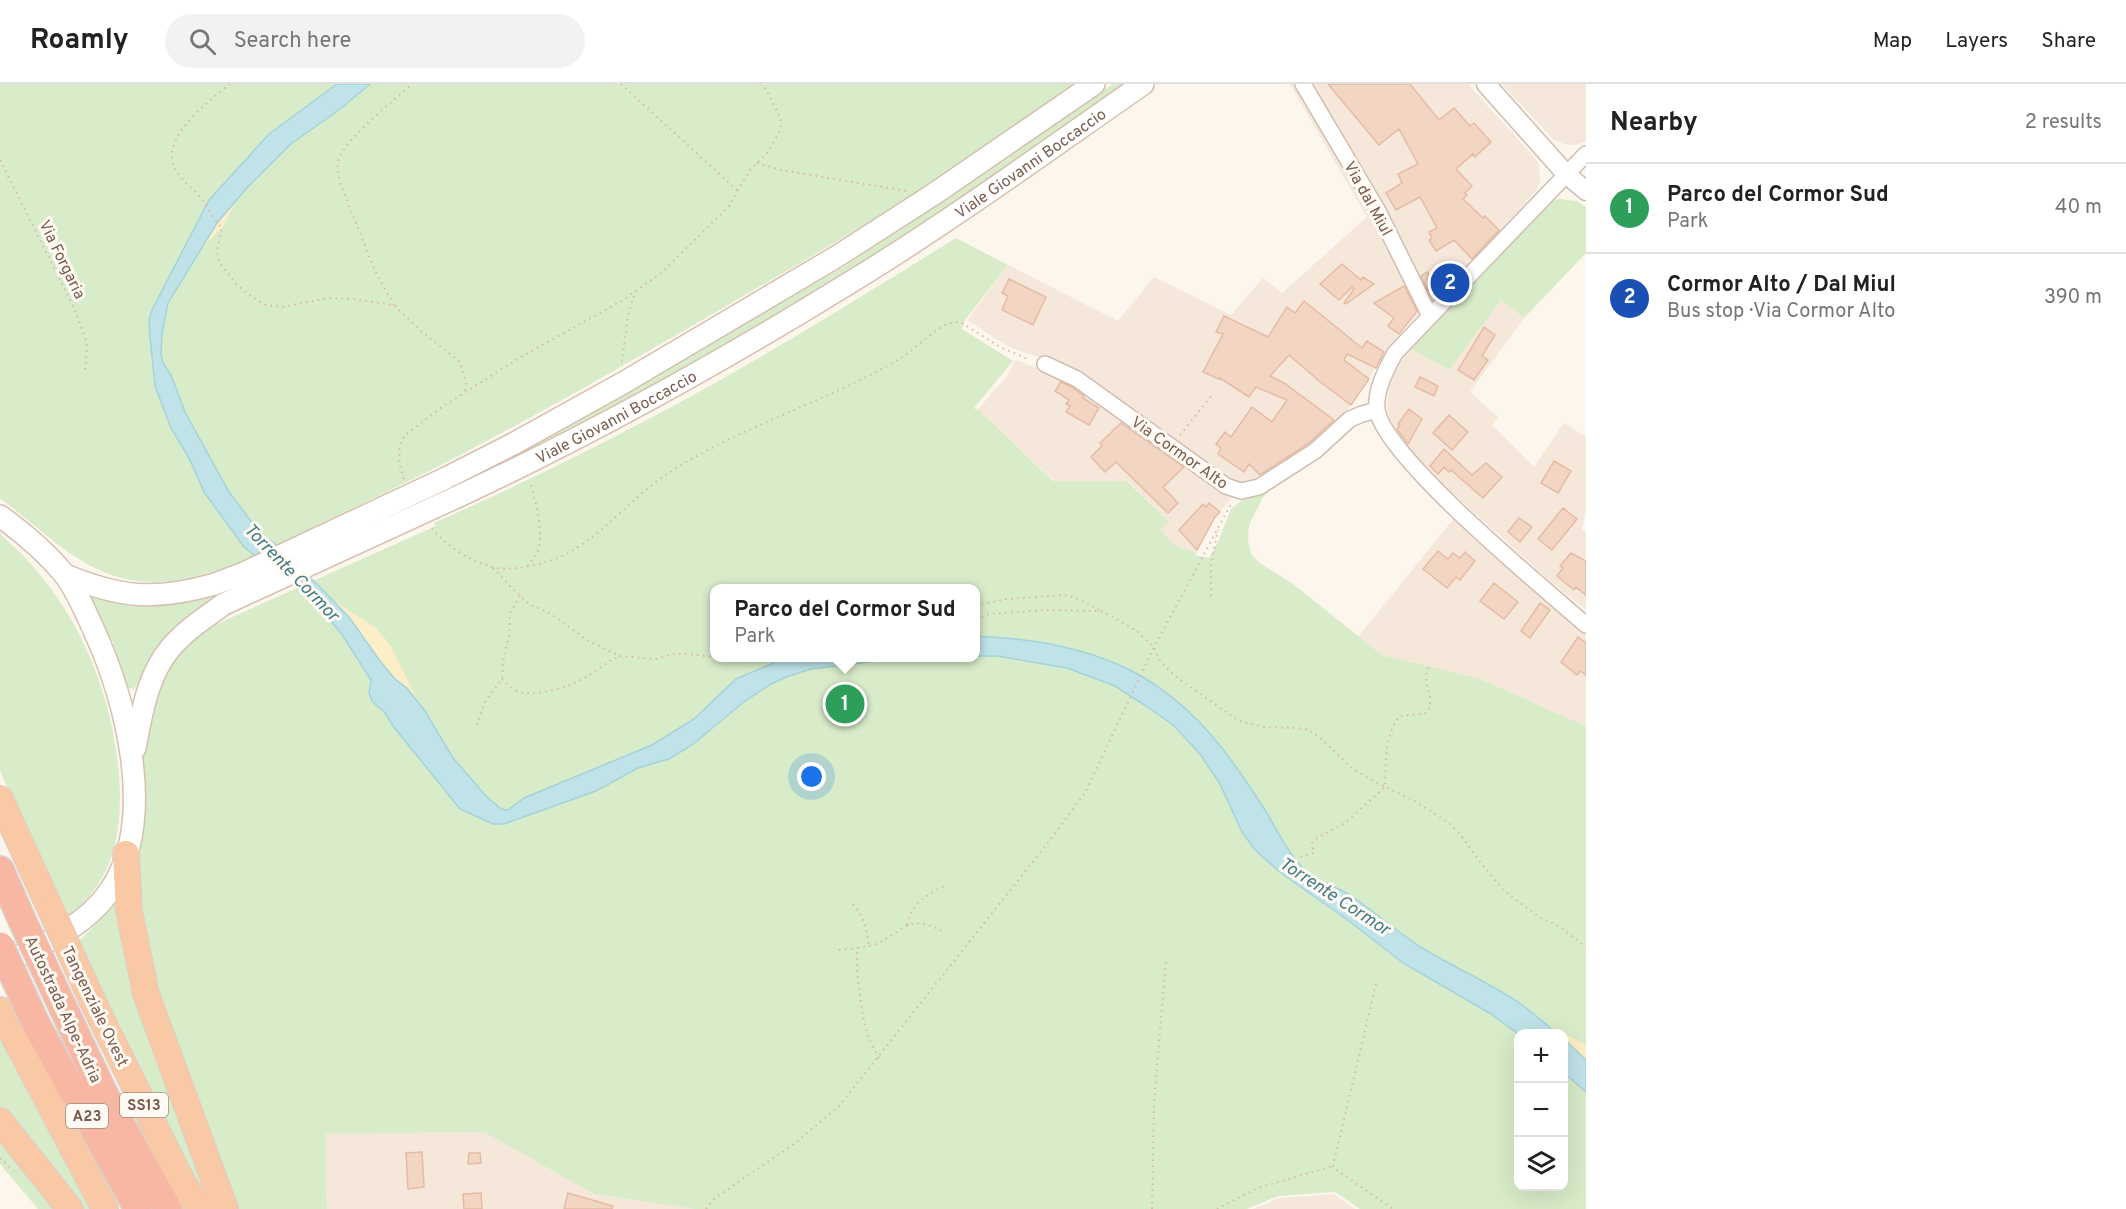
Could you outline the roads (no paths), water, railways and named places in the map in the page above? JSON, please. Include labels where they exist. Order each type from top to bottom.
[{"type":"highway","name":"Tangenziale Ovest","points":[[0,799],[92,1000],[178,1174],[199,1209]]},
{"type":"highway","points":[[126,854],[129,911],[146,994],[225,1209]]},
{"type":"highway","name":"Autostrada Alpe-Adria","points":[[0,870],[106,1098],[168,1209]]},
{"type":"highway","name":"Autostrada Alpe-Adria","points":[[0,946],[36,1024],[138,1209]]},
{"type":"highway","points":[[5,1022],[105,1209]]},
{"type":"highway","points":[[0,1121],[70,1209]]},
{"type":"main road","name":"Viale Giovanni Boccaccio","points":[[64,574],[119,594],[139,596],[188,592],[244,573],[446,478],[623,383],[836,258],[1094,84]]},
{"type":"main road","name":"Viale Giovanni Boccaccio","points":[[133,761],[147,691],[162,659],[178,639],[224,604],[459,496],[657,395],[846,285],[932,229],[1143,84]]},
{"type":"main road","points":[[0,516],[38,548],[64,574],[83,606],[110,670],[124,717],[133,761],[134,786],[132,826],[126,854],[111,888],[93,910],[67,930],[0,966]]},
{"type":"street","name":"Via dal Miul","points":[[1303,84],[1378,211],[1430,316]]},
{"type":"street","points":[[1486,84],[1566,174],[1586,191]]},
{"type":"street","points":[[1586,154],[1395,353],[1377,398],[1377,410],[1381,424],[1404,455],[1453,507],[1586,625]]},
{"type":"street","name":"Via Cormor Alto","points":[[1045,364],[1077,379],[1226,486],[1241,491],[1259,487],[1315,451],[1350,419],[1377,410]]},
{"type":"water","name":"Torrente Cormor","points":[[337,84],[370,84],[339,110],[292,143],[246,189],[217,223],[168,303],[162,334],[163,363],[171,375],[185,412],[229,492],[260,533],[275,544],[349,617],[380,661],[395,679],[407,688],[425,711],[453,758],[487,797],[501,809],[508,810],[524,798],[652,745],[694,719],[736,679],[776,662],[868,662],[811,669],[771,684],[745,701],[692,745],[669,759],[638,768],[596,791],[504,824],[493,824],[460,809],[385,713],[372,701],[369,693],[371,680],[343,636],[323,611],[244,547],[204,492],[190,460],[171,428],[155,386],[149,320],[152,310],[209,200],[269,134]]},
{"type":"water","name":"Torrente Cormor","points":[[980,636],[1059,646],[1096,656],[1129,670],[1160,688],[1189,712],[1217,741],[1256,796],[1290,852],[1306,871],[1350,895],[1419,946],[1518,1002],[1552,1029],[1514,1029],[1514,1031],[1491,1014],[1403,963],[1281,873],[1255,850],[1242,832],[1220,784],[1200,754],[1173,725],[1115,686],[1067,668],[997,656],[980,656]]},
{"type":"water","points":[[1568,1043],[1586,1060],[1586,1092],[1568,1076]]},
{"type":"place","name":"Cormor Alto / Dal Miul","points":[[1450,283]]},
{"type":"place","name":"Parco del Cormor Sud","points":[[845,704]]}]
